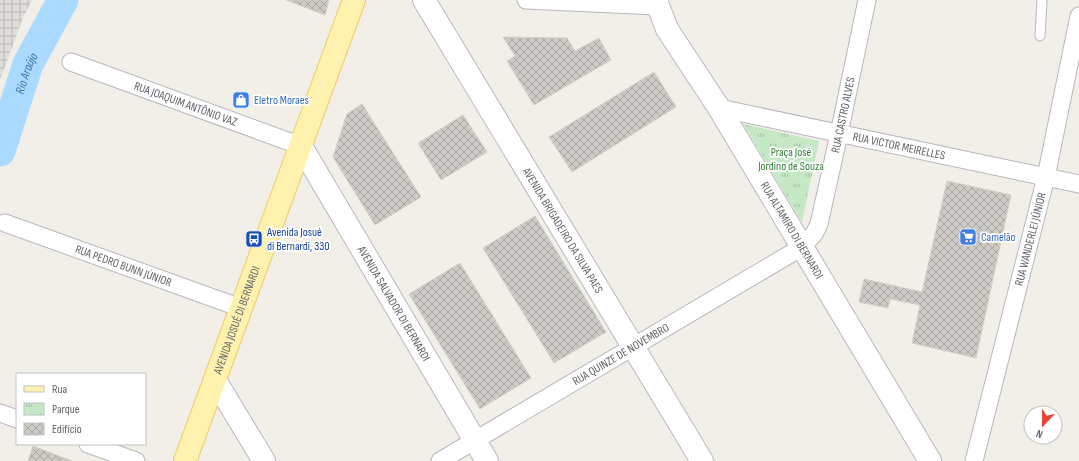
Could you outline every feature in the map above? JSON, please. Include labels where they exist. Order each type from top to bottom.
[{"type":"main road","name":"AVENIDA JOSUÉ DI BERNARDI","points":[[185,461],[354,0]]},
{"type":"street","name":"AVENIDA BRIGADEIRO DA SILVA PAES","points":[[424,0],[702,461]]},
{"type":"street","points":[[526,0],[656,3]]},
{"type":"street","name":"RUA CASTRO ALVES","points":[[802,247],[814,234],[819,224],[867,0]]},
{"type":"street","name":"RUA ALTAMIRO DI BERNARDI","points":[[656,3],[667,29],[719,108],[930,461]]},
{"type":"street","name":"RUA WANDERLEI JÚNIOR","points":[[974,461],[1046,177],[1079,16]]},
{"type":"street","name":"RUA JOAQUIM ANTÔNIO VAZ","points":[[71,62],[301,146]]},
{"type":"street","name":"RUA VICTOR MEIRELLES","points":[[719,108],[1079,184]]},
{"type":"street","name":"AVENIDA SALVADOR DI BERNARDI","points":[[301,146],[487,461]]},
{"type":"street","name":"RUA PEDRO BUNN JÚNIOR","points":[[6,223],[241,308]]},
{"type":"street","name":"RUA QUINZE DE NOVEMBRO","points":[[440,461],[802,247]]},
{"type":"street","points":[[215,380],[264,461]]},
{"type":"street","points":[[0,413],[16,419]]},
{"type":"street","points":[[91,445],[136,461]]},
{"type":"lane","points":[[1040,36],[1042,0]]},
{"type":"shaded area","points":[[0,0],[32,0],[23,18],[0,80]]},
{"type":"green space","name":"Praça José Jordino de Souza","points":[[743,124],[819,141],[802,222]]},
{"type":"building","points":[[286,0],[329,0],[325,15]]},
{"type":"building","points":[[503,37],[567,38],[575,51],[599,38],[611,60],[534,105],[507,61],[515,56]]},
{"type":"building","points":[[654,72],[676,107],[572,172],[549,137]]},
{"type":"building","points":[[362,104],[421,197],[375,225],[333,157],[347,114]]},
{"type":"building","points":[[463,115],[487,152],[441,180],[418,143]]},
{"type":"building","name":"Camelão","points":[[947,181],[1011,195],[976,358],[912,343],[920,305],[890,299],[888,308],[859,302],[864,279],[922,292]]},
{"type":"building","points":[[535,216],[606,332],[554,363],[483,248]]},
{"type":"building","points":[[460,263],[531,378],[480,409],[409,294]]},
{"type":"building","points":[[33,446],[72,461],[28,461]]},
{"type":"waterway","name":"Rio Araújo","points":[[0,151],[28,64],[63,0]]},
{"type":"place","name":"Eletro Moraes","points":[[241,100]]},
{"type":"place","name":"Camelão","points":[[968,237]]},
{"type":"place","name":"Avenida Josué di Bernardi, 330","points":[[254,239]]}]
